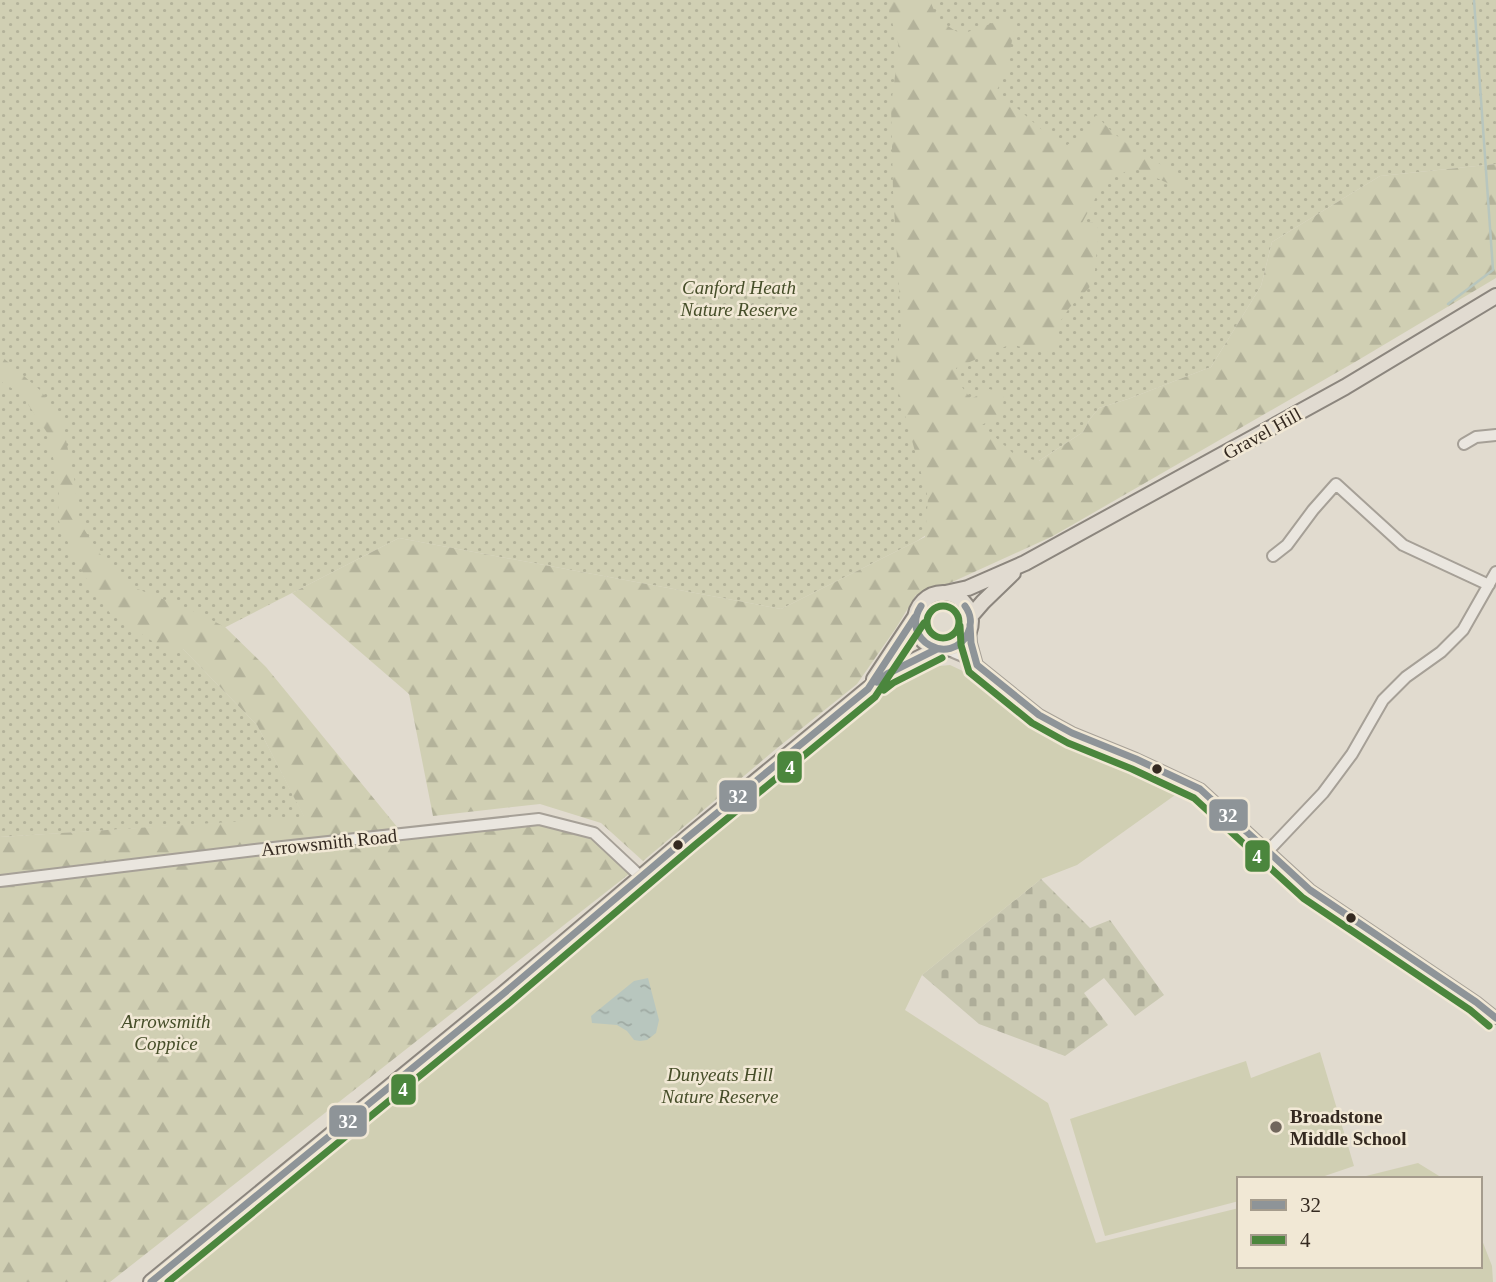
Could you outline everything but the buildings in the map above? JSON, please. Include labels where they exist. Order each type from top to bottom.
[{"type":"main road","name":"Gravel Hill","points":[[941,594],[968,588],[1025,563],[1345,387],[1496,296]]},
{"type":"main road","name":"Gravel Hill","points":[[970,621],[983,602],[1025,563]]},
{"type":"main road","points":[[151,1282],[503,994],[868,689],[887,674],[962,641],[968,634],[970,621],[968,609],[963,602],[949,594],[932,596],[924,601],[868,689]]},
{"type":"main road","points":[[915,617],[915,626],[923,640],[929,646],[942,649]]},
{"type":"street","points":[[1464,444],[1476,437],[1496,435]]},
{"type":"street","points":[[1273,556],[1287,545],[1336,484],[1403,545],[1489,585]]},
{"type":"street","points":[[1267,852],[1323,793],[1352,754],[1382,700],[1406,677],[1441,652],[1463,630],[1496,572]]},
{"type":"street","points":[[970,621],[971,643],[977,665]]},
{"type":"street","points":[[942,649],[965,657],[1039,715],[1072,733],[1200,789],[1310,890],[1496,1018]]},
{"type":"street","name":"Arrowsmith Road","points":[[0,881],[539,819],[594,833],[641,877]]},
{"type":"green space","name":"Canford Heath Nature Reserve","points":[[0,0],[1496,0],[1496,164],[1380,176],[1272,242],[1261,286],[1211,367],[1099,408],[1083,432],[917,541],[781,609],[399,538],[183,649],[257,725],[305,818],[0,837]]},
{"type":"green space","points":[[889,0],[930,0],[942,21],[962,34],[1004,19],[1015,25],[1006,72],[995,94],[1017,108],[1064,147],[1086,133],[1096,115],[1125,142],[1191,184],[1178,188],[1133,167],[1118,176],[1108,175],[1082,223],[1097,222],[1095,271],[1089,288],[1070,307],[1055,329],[1060,341],[1057,351],[1038,352],[1011,344],[956,368],[959,383],[971,399],[989,389],[1004,393],[1003,407],[995,417],[982,425],[1016,456],[1039,461],[1083,432],[1099,408],[1211,367],[1261,286],[1272,242],[1380,176],[1496,164],[1496,278],[1053,536],[950,583],[916,595],[857,684],[643,861],[601,823],[540,804],[433,816],[409,694],[292,593],[399,538],[781,609],[925,537],[928,498],[894,376],[901,324],[891,105],[899,47],[889,11]]},
{"type":"green space","name":"Arrowsmith Coppice","points":[[0,355],[41,391],[62,421],[75,483],[78,520],[106,563],[135,588],[198,613],[225,627],[266,667],[407,839],[543,824],[590,837],[629,874],[110,1282],[0,1282],[0,837],[304,817],[257,725],[183,649],[167,651],[110,613],[97,597],[75,559],[58,519],[59,485],[48,434],[21,394],[0,381]]},
{"type":"green space","name":"Dunyeats Hill Nature Reserve","points":[[950,665],[995,686],[1044,725],[1185,788],[1077,865],[1041,879],[922,975],[905,1010],[1048,1103],[1096,1243],[1237,1208],[1237,1268],[1482,1268],[1482,1240],[1492,1266],[1493,1282],[170,1282],[845,723],[886,686],[920,668]]},
{"type":"green space","points":[[1041,879],[1090,928],[1110,920],[1164,995],[1135,1016],[1104,978],[1084,993],[1108,1025],[1065,1056],[979,1024],[922,975]]},
{"type":"green space","points":[[1320,1052],[1354,1166],[1322,1177],[1237,1177],[1237,1202],[1105,1236],[1070,1119],[1246,1061],[1251,1078]]},
{"type":"green space","points":[[1418,1163],[1441,1177],[1362,1177]]},
{"type":"water","points":[[648,978],[659,1020],[656,1033],[647,1040],[640,1041],[634,1040],[627,1031],[617,1025],[592,1023],[591,1016],[634,981]]},
{"type":"waterway","points":[[1448,304],[1493,270],[1474,0]]},
{"type":"transit line","name":"32","points":[[921,606],[916,618],[917,629],[922,639],[940,649],[960,643],[968,633],[970,619],[965,606]]},
{"type":"transit line","name":"4","points":[[943,606],[955,610],[959,622],[955,634],[943,638],[931,634],[927,622],[931,610],[943,606]]},
{"type":"transit line","name":"32","points":[[151,1282],[503,994],[868,689],[915,617]]},
{"type":"transit line","name":"4","points":[[168,1282],[510,1002],[875,697],[924,623]]},
{"type":"transit line","name":"32","points":[[970,625],[971,643],[977,665],[1039,715],[1072,733],[1200,789],[1310,890],[1496,1018]]},
{"type":"transit line","name":"4","points":[[960,626],[961,645],[969,672],[1032,723],[1068,743],[1194,798],[1303,898],[1470,1010],[1489,1026]]},
{"type":"transit line","name":"32","points":[[877,682],[887,674],[937,649]]},
{"type":"transit line","name":"4","points":[[884,690],[942,658]]},
{"type":"place","name":"Broadstone Middle School","points":[[1276,1127]]}]
